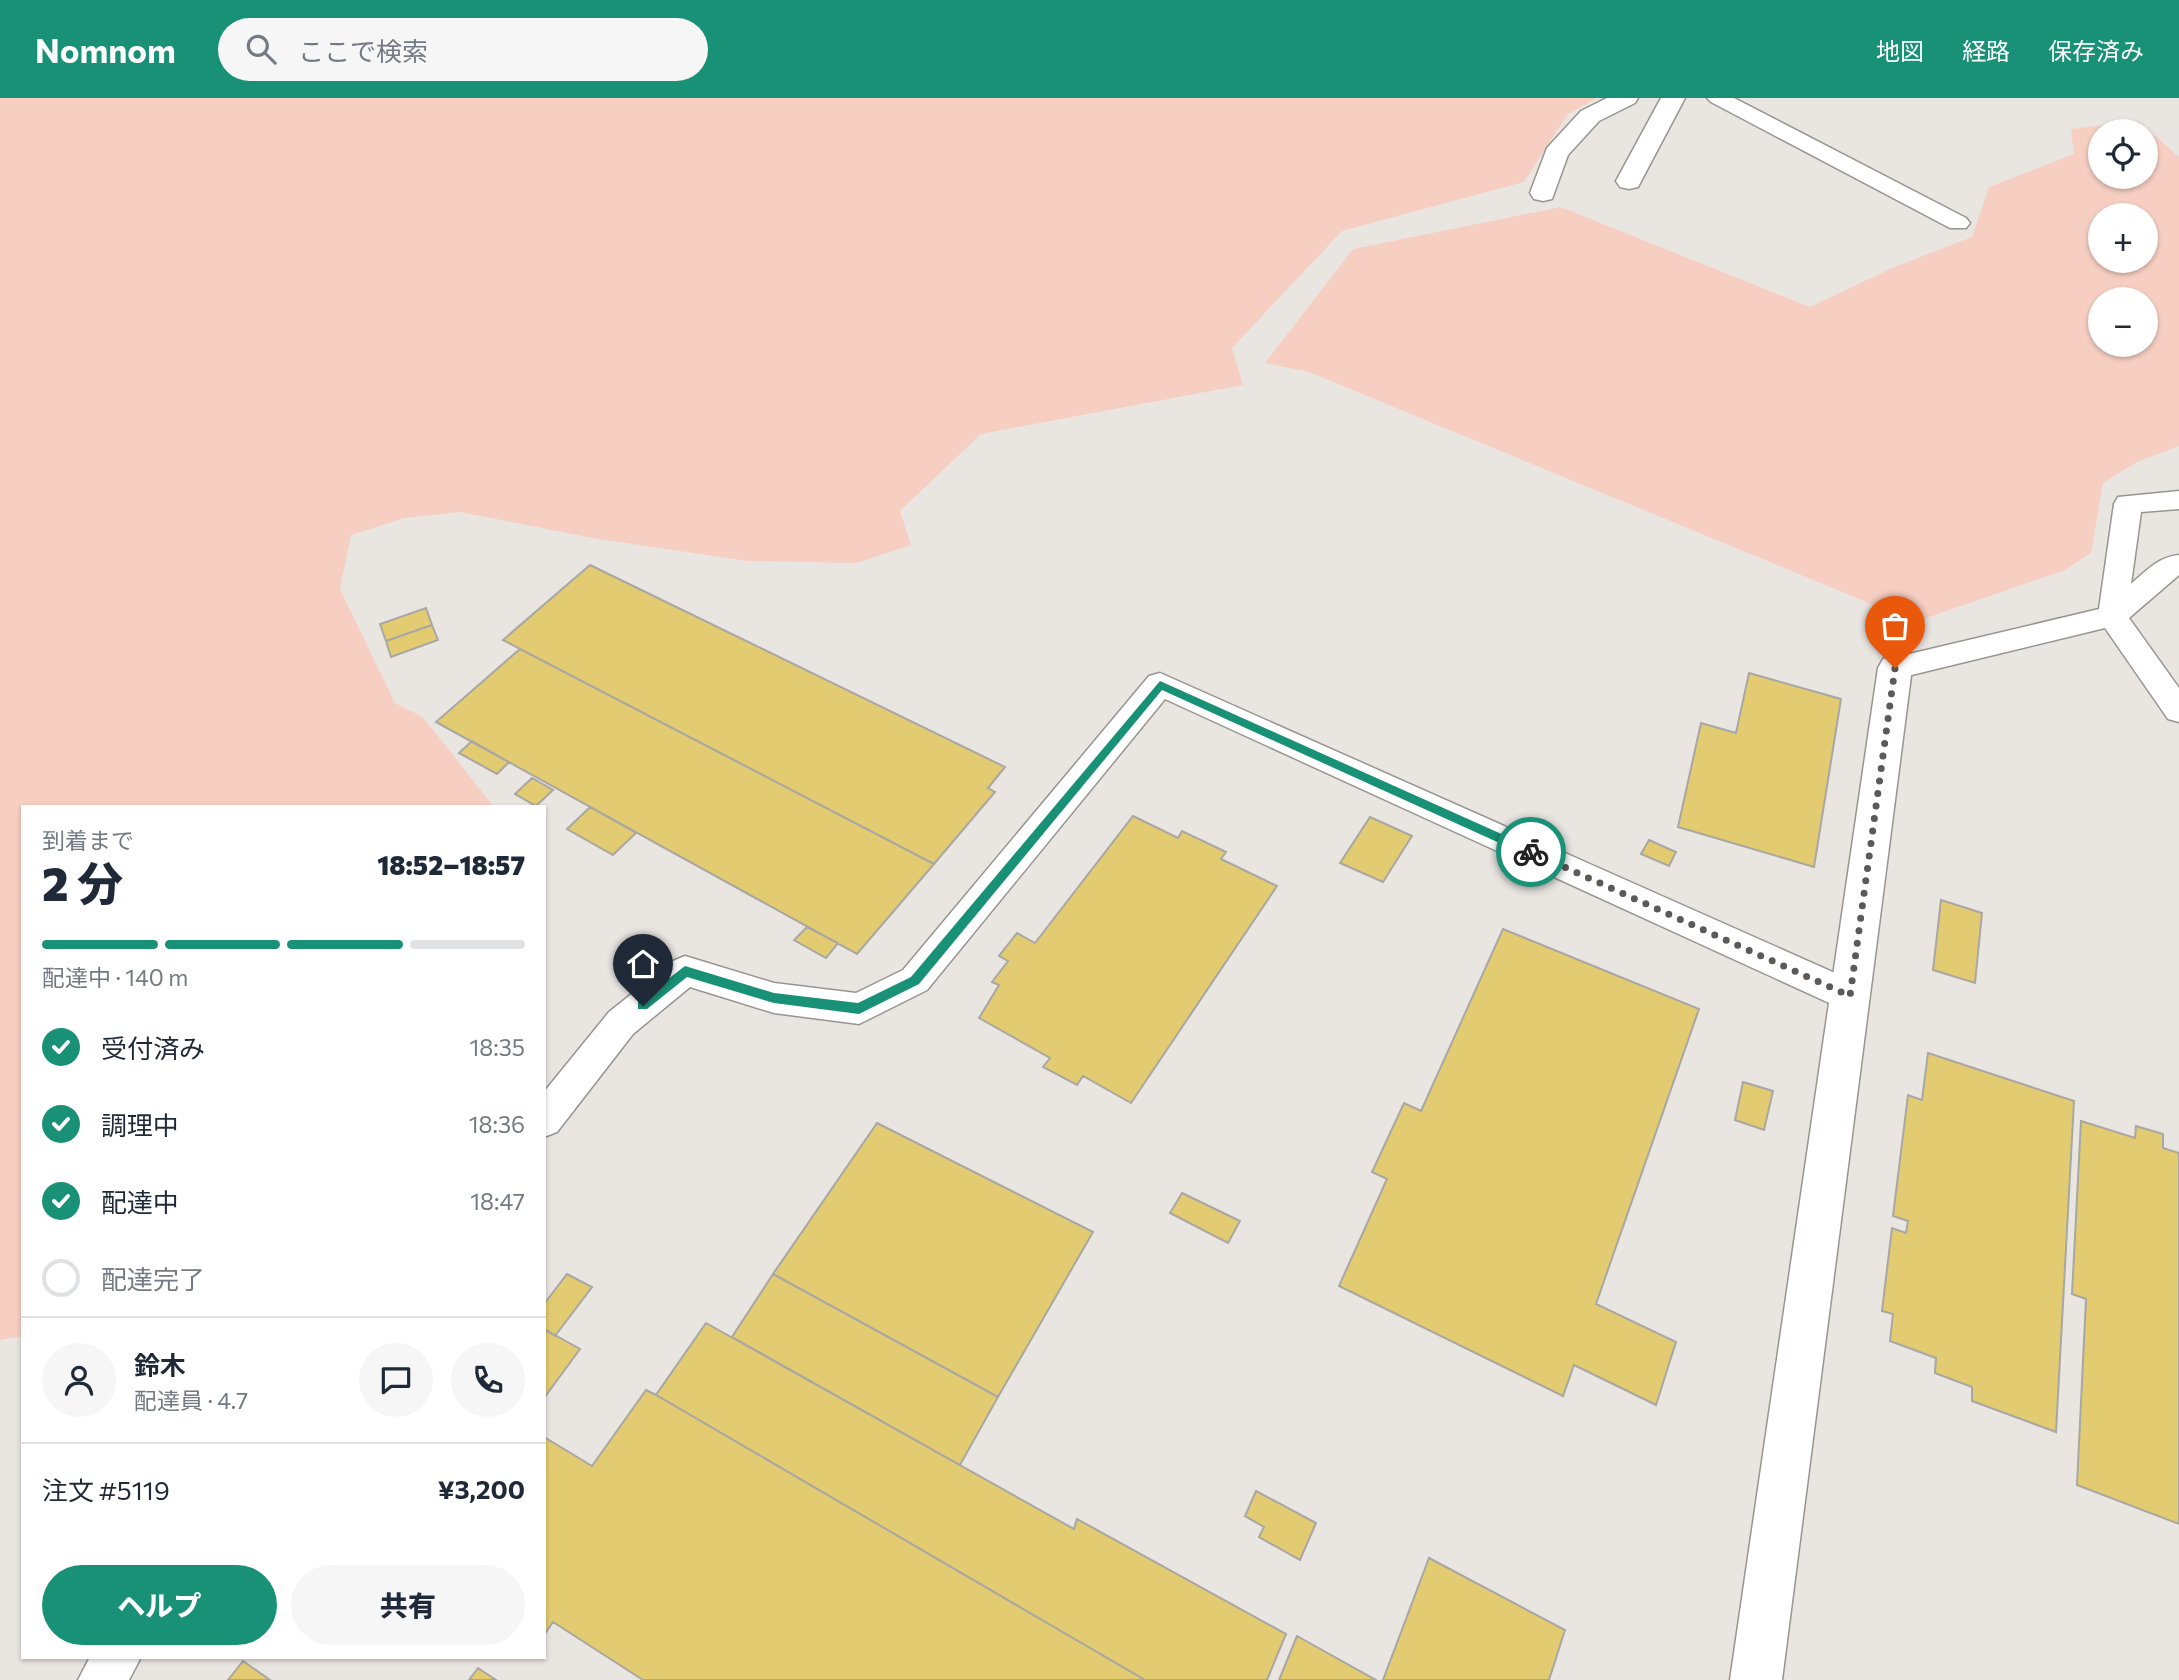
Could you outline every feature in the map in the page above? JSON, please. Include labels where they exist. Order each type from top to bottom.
[{"type":"street","points":[[1543,193],[1556,153],[1590,117],[1626,98]]},
{"type":"street","points":[[1629,181],[1674,98]]},
{"type":"street","points":[[1756,1680],[1895,668]]},
{"type":"lane","points":[[1718,98],[1958,223]]},
{"type":"lane","points":[[2179,500],[2128,504],[2112,616],[2179,711]]},
{"type":"lane","points":[[1895,668],[2112,616],[2170,566],[2179,565]]},
{"type":"lane","points":[[546,1117],[621,1023],[685,971],[774,998],[859,1009],[915,980],[1160,684],[1850,996]]},
{"type":"lane","points":[[101,1680],[117,1659]]},
{"type":"shaded area","points":[[0,98],[1597,98],[1568,114],[1524,182],[1342,231],[1232,348],[1243,385],[981,434],[900,511],[911,545],[857,563],[747,561],[598,539],[460,512],[405,518],[351,535],[340,589],[395,703],[423,717],[492,805],[21,805],[21,1336],[0,1340]]},
{"type":"shaded area","points":[[2088,127],[2088,189],[2158,189],[2158,138],[2179,157],[2179,446],[2137,462],[2103,483],[2091,553],[2065,570],[1915,622],[1309,372],[1265,363],[1353,249],[1561,207],[1810,307],[1892,268],[1972,237],[1989,187],[2074,154],[2071,129]]},
{"type":"building","points":[[590,565],[1005,767],[988,788],[995,792],[934,864],[503,640]]},
{"type":"building","points":[[426,608],[432,625],[386,641],[380,624]]},
{"type":"building","points":[[432,625],[438,640],[391,657],[386,641]]},
{"type":"building","points":[[520,649],[934,864],[857,954],[436,722]]},
{"type":"building","points":[[1749,673],[1841,699],[1814,867],[1678,827],[1701,723],[1736,733]]},
{"type":"building","points":[[472,741],[509,762],[497,774],[459,753]]},
{"type":"building","points":[[532,778],[553,790],[537,805],[515,794]]},
{"type":"building","points":[[590,807],[636,833],[613,855],[567,829]]},
{"type":"building","points":[[1133,816],[1178,838],[1182,831],[1226,852],[1221,859],[1277,886],[1131,1103],[1083,1076],[1077,1085],[1043,1067],[1050,1058],[979,1018],[999,985],[992,982],[1008,961],[999,956],[1017,933],[1035,943]]},
{"type":"building","points":[[1370,817],[1412,836],[1383,882],[1340,863]]},
{"type":"building","points":[[1649,840],[1676,852],[1669,866],[1641,854]]},
{"type":"building","points":[[1941,900],[1982,913],[1975,983],[1933,970]]},
{"type":"building","points":[[807,927],[838,943],[826,958],[794,940]]},
{"type":"building","points":[[1503,929],[1699,1009],[1596,1304],[1676,1342],[1656,1405],[1574,1365],[1563,1396],[1339,1286],[1387,1179],[1372,1172],[1404,1103],[1421,1111]]},
{"type":"building","points":[[1928,1053],[2074,1101],[2056,1432],[1972,1401],[1972,1387],[1935,1373],[1936,1358],[1890,1341],[1893,1314],[1882,1311],[1892,1228],[1906,1233],[1908,1221],[1893,1216],[1908,1095],[1922,1100]]},
{"type":"building","points":[[1743,1082],[1773,1091],[1764,1130],[1735,1120]]},
{"type":"building","points":[[2081,1121],[2135,1138],[2136,1126],[2163,1134],[2163,1148],[2179,1153],[2179,1524],[2077,1485],[2086,1299],[2072,1294]]},
{"type":"building","points":[[877,1123],[1093,1232],[998,1397],[773,1274]]},
{"type":"building","points":[[1182,1193],[1240,1221],[1228,1243],[1170,1213]]},
{"type":"building","points":[[567,1274],[592,1287],[555,1336],[546,1330],[546,1301]]},
{"type":"building","points":[[773,1274],[998,1397],[960,1465],[732,1337]]},
{"type":"building","points":[[706,1323],[1074,1529],[1077,1519],[1286,1634],[1267,1680],[1145,1680],[656,1395]]},
{"type":"building","points":[[546,1330],[580,1349],[546,1395]]},
{"type":"building","points":[[646,1390],[1145,1680],[643,1680],[553,1622],[546,1632],[546,1438],[592,1466]]},
{"type":"building","points":[[1256,1491],[1316,1523],[1300,1560],[1259,1537],[1264,1527],[1245,1516]]},
{"type":"building","points":[[1429,1558],[1565,1630],[1549,1680],[1383,1680]]},
{"type":"building","points":[[1297,1636],[1376,1680],[1279,1680]]},
{"type":"building","points":[[243,1661],[270,1680],[228,1680]]},
{"type":"building","points":[[478,1668],[496,1680],[469,1680]]},
{"type":"way so far","points":[[1531,852],[1850,996],[1895,668]]},
{"type":"route","points":[[643,1006],[685,971],[774,998],[859,1009],[915,980],[1160,684],[1531,852]]}]
